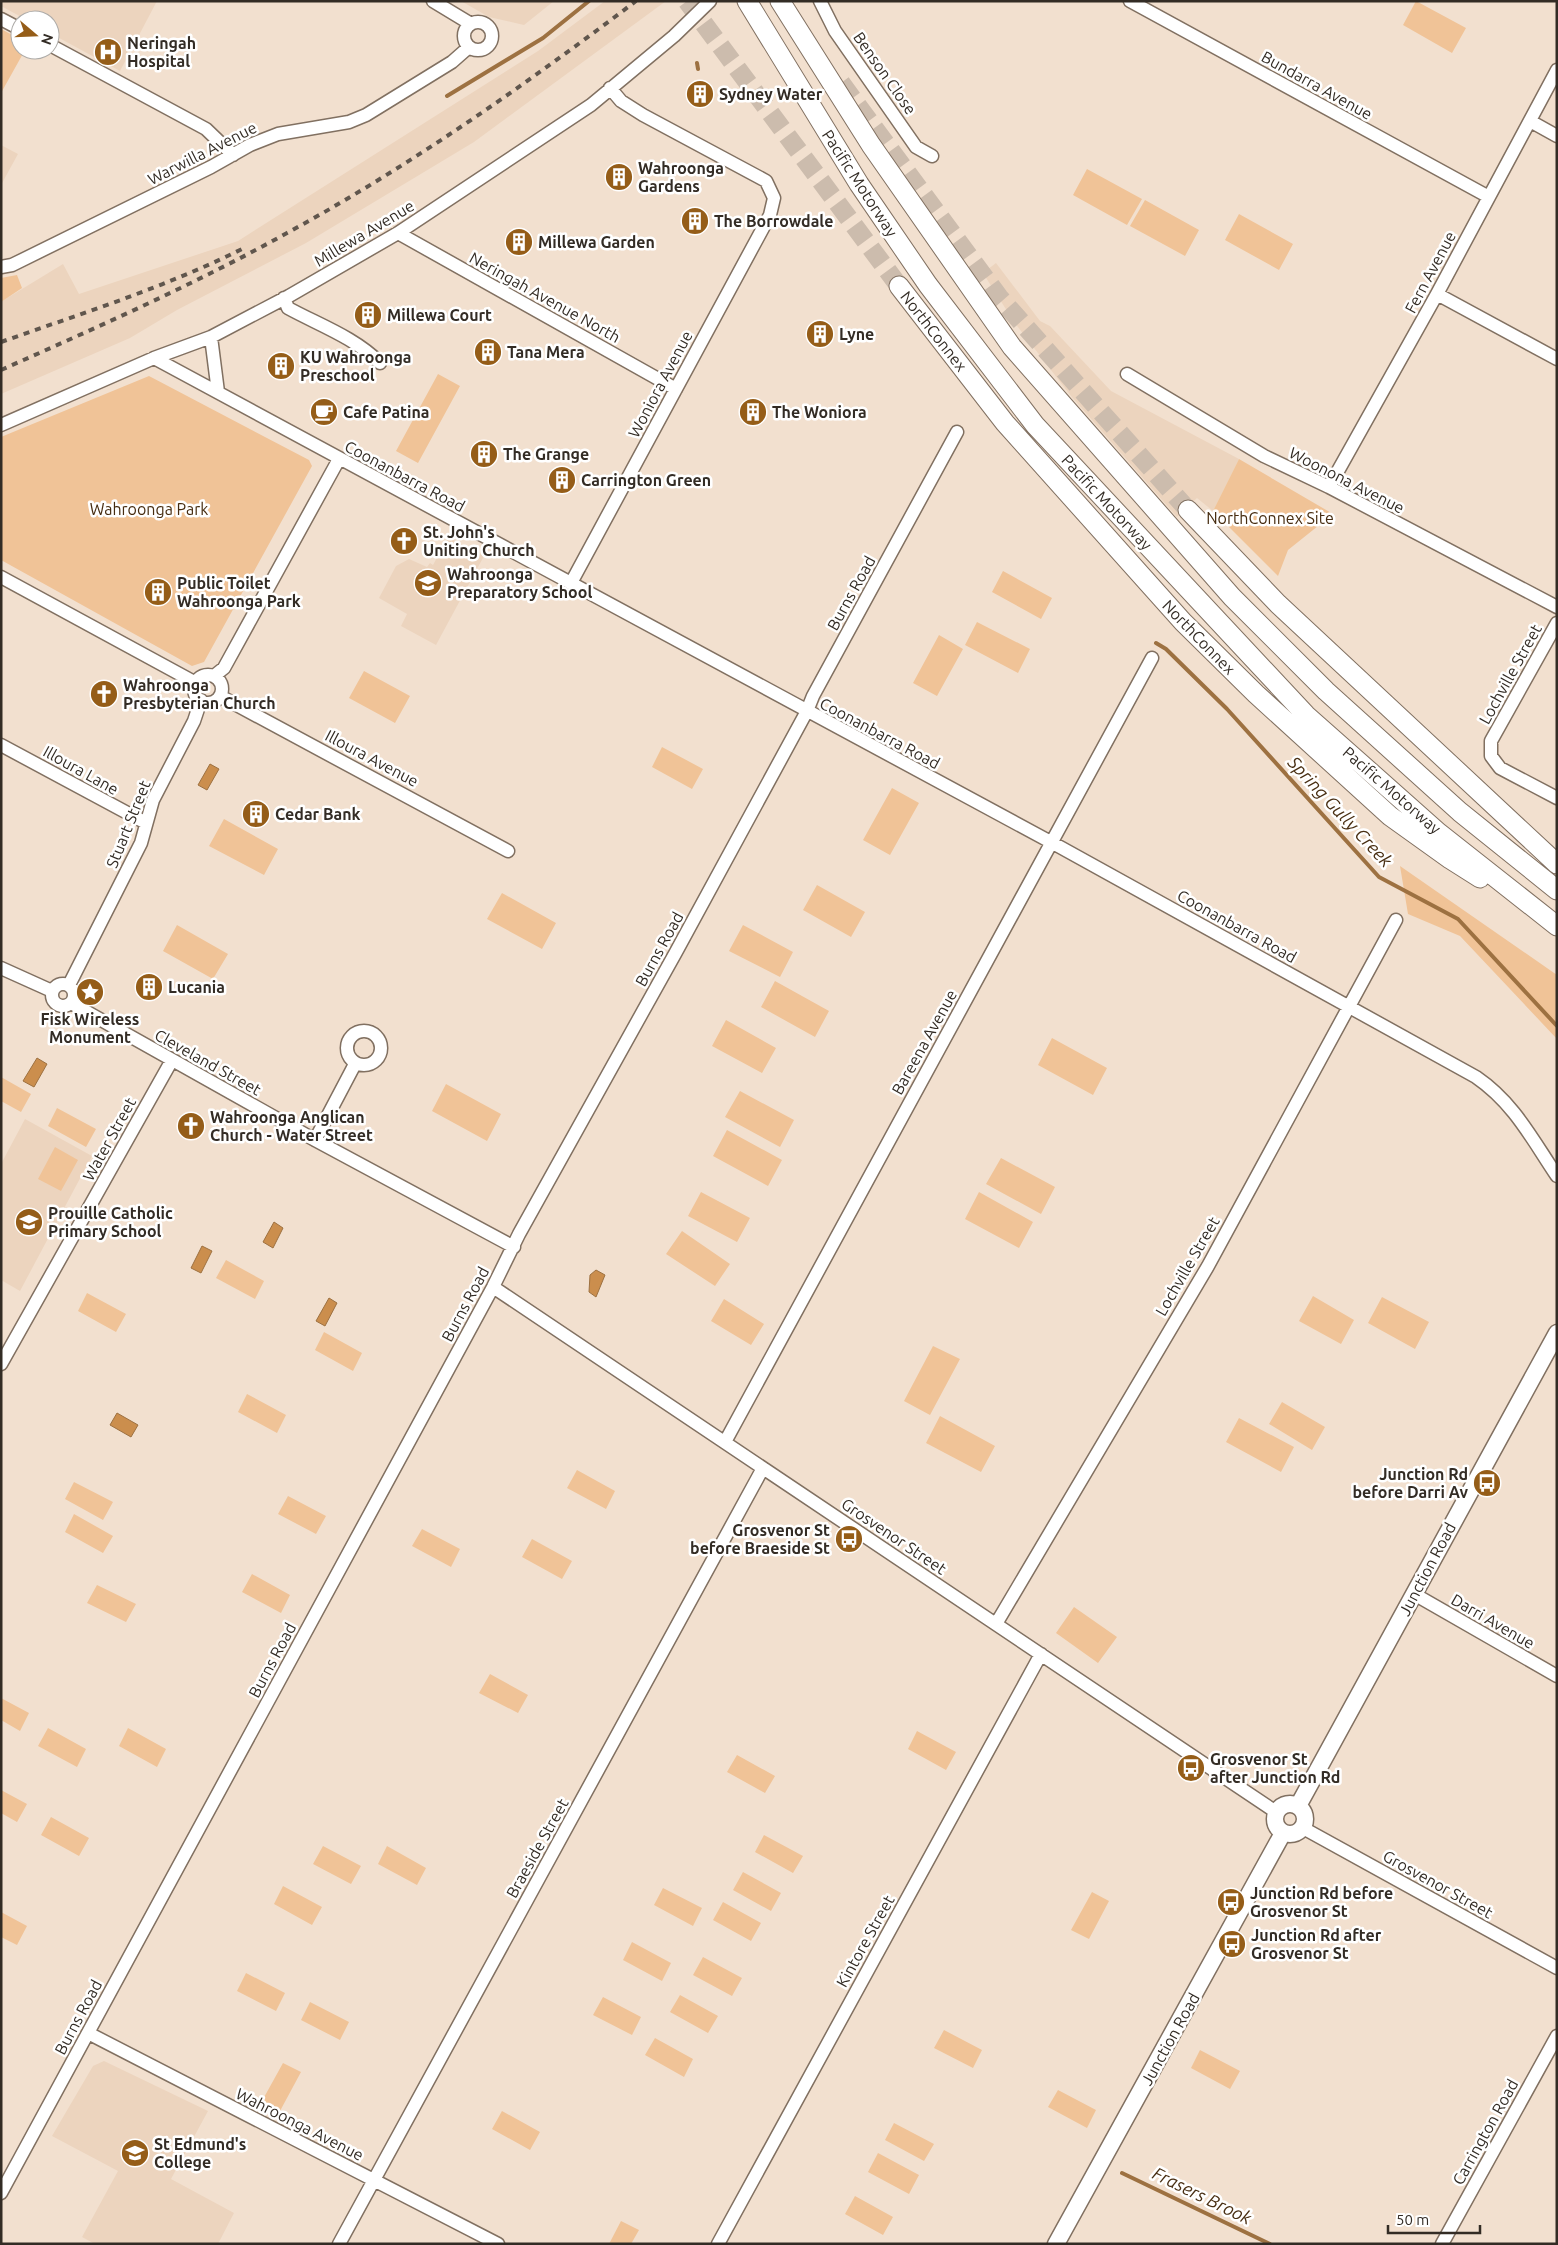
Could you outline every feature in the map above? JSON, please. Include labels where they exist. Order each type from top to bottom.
[{"type":"highway","name":"Pacific Motorway","points":[[748,1],[859,184],[928,285],[1035,425],[1306,715],[1439,833],[1557,926]]},
{"type":"highway","name":"Pacific Motorway","points":[[780,1],[871,146],[1024,361],[1232,597],[1326,691],[1460,812],[1557,890]]},
{"type":"highway","name":"NorthConnex","points":[[899,286],[1005,422],[1177,615],[1256,694],[1390,816],[1450,860],[1557,926]]},
{"type":"highway","points":[[1188,510],[1278,604],[1557,864]]},
{"type":"main road","name":"Junction Road","points":[[1298,1806],[1557,1333]]},
{"type":"main road","points":[[1286,1804],[1298,1806],[1305,1816],[1302,1828],[1292,1834],[1283,1833],[1275,1824],[1276,1812],[1286,1804]]},
{"type":"main road","name":"Junction Road","points":[[1056,2244],[1283,1833]]},
{"type":"street","points":[[433,1],[471,24]]},
{"type":"street","name":"Benson Close","points":[[820,1],[835,31],[916,147],[932,156]]},
{"type":"street","name":"Bundarra Avenue","points":[[1130,1],[1488,197]]},
{"type":"street","name":"Millewa Avenue","points":[[1,425],[154,358],[211,337],[398,233],[591,105],[674,36],[708,3]]},
{"type":"street","points":[[480,22],[489,27],[492,40],[487,47],[480,50],[469,47],[464,37],[465,30],[471,24],[480,22]]},
{"type":"street","name":"Warwilla Avenue","points":[[1,267],[12,265],[250,145],[278,134],[349,122],[366,115],[445,67],[469,47]]},
{"type":"street","points":[[60,50],[206,129],[222,141],[233,155]]},
{"type":"street","name":"Fern Avenue","points":[[1329,487],[1437,294],[1557,70]]},
{"type":"street","name":"Woniora Avenue","points":[[571,583],[770,215],[774,198],[766,182],[643,115],[621,101],[610,88]]},
{"type":"street","points":[[1530,121],[1557,136]]},
{"type":"street","name":"Neringah Avenue North","points":[[398,233],[676,389]]},
{"type":"street","points":[[1437,294],[1557,359]]},
{"type":"street","points":[[284,298],[288,308],[354,341],[366,349],[380,363]]},
{"type":"street","points":[[211,337],[218,392]]},
{"type":"street","name":"Coonanbarra Road","points":[[154,358],[1052,843],[1476,1077],[1495,1090],[1518,1117],[1557,1176]]},
{"type":"street","name":"Woonona Avenue","points":[[1127,374],[1264,456],[1329,487],[1557,607]]},
{"type":"street","name":"Burns Road","points":[[1,2193],[493,1286],[519,1234],[676,952],[957,432]]},
{"type":"street","points":[[214,676],[222,686],[220,696],[213,702],[201,700],[195,692],[196,683],[205,676],[214,676],[224,668],[339,459]]},
{"type":"street","points":[[1,577],[196,683]]},
{"type":"street","name":"Lochville Street","points":[[1557,623],[1492,741],[1491,756],[1500,768],[1557,798]]},
{"type":"street","name":"Bareena Avenue","points":[[724,1442],[1152,658]]},
{"type":"street","name":"Illoura Avenue","points":[[220,696],[508,850]]},
{"type":"street","name":"Stuart Street","points":[[69,985],[141,843],[153,800],[194,722],[201,700]]},
{"type":"street","name":"Illoura Lane","points":[[1,745],[146,823]]},
{"type":"street","name":"Lochville Street","points":[[996,1624],[1208,1266],[1396,920]]},
{"type":"street","points":[[1,968],[52,991]]},
{"type":"street","points":[[58,985],[69,985],[74,991],[74,1000],[67,1006],[57,1005],[52,996],[52,991],[58,985]]},
{"type":"street","name":"Cleveland Street","points":[[71,1003],[315,1140],[514,1247]]},
{"type":"street","name":"Water Street","points":[[1,1364],[172,1060]]},
{"type":"street","points":[[315,1140],[355,1064]]},
{"type":"street","name":"Grosvenor Street","points":[[493,1286],[1276,1812]]},
{"type":"street","name":"Braeside Street","points":[[339,2244],[763,1468]]},
{"type":"street","name":"Darri Avenue","points":[[1414,1594],[1557,1676]]},
{"type":"street","name":"Kintore Street","points":[[718,2244],[1041,1654]]},
{"type":"street","name":"Grosvenor Street","points":[[1302,1828],[1557,1968]]},
{"type":"street","name":"Wahroonga Avenue","points":[[88,2033],[498,2244]]},
{"type":"street","name":"Carrington Road","points":[[1442,2244],[1557,2036]]},
{"type":"shaded area","name":"Neringah Hospital","points":[[1,1],[157,1],[120,71],[60,38],[60,10],[10,11],[1,6]]},
{"type":"shaded area","points":[[461,1],[554,1],[524,25],[489,17]]},
{"type":"shaded area","points":[[605,1],[666,1],[474,142],[306,243],[177,310],[130,338],[1,394],[1,302],[4,300],[63,264],[79,294],[238,241],[538,51]]},
{"type":"shaded area","points":[[1,145],[18,154],[1,185]]},
{"type":"shaded area","points":[[996,263],[1040,321],[1050,326],[1111,391],[1239,459],[1213,511],[1197,498],[1177,517],[1071,396],[1014,322],[983,273]]},
{"type":"shaded area","name":"Wahroonga Preparatory School","points":[[448,537],[484,556],[436,645],[401,626],[407,614],[379,598],[396,566],[409,559],[427,567],[430,563],[433,565]]},
{"type":"shaded area","points":[[210,764],[219,769],[207,790],[198,785]]},
{"type":"shaded area","points":[[37,1058],[47,1064],[34,1087],[23,1081]]},
{"type":"shaded area","name":"Prouille Catholic Primary School","points":[[25,1119],[92,1156],[20,1291],[1,1280],[1,1164]]},
{"type":"shaded area","points":[[274,1222],[283,1228],[273,1248],[263,1242]]},
{"type":"shaded area","points":[[202,1246],[212,1251],[201,1273],[191,1268]]},
{"type":"shaded area","points":[[596,1270],[605,1275],[596,1297],[589,1292],[590,1275]]},
{"type":"shaded area","points":[[329,1298],[337,1303],[325,1326],[316,1321]]},
{"type":"shaded area","points":[[117,1413],[138,1425],[131,1437],[110,1425]]},
{"type":"shaded area","name":"St Edmund's College","points":[[104,2061],[208,2111],[171,2179],[234,2213],[218,2244],[95,2244],[82,2237],[118,2171],[52,2136],[93,2066]]},
{"type":"green space","points":[[1416,1],[1466,28],[1452,53],[1403,25]]},
{"type":"green space","points":[[1,29],[10,34],[10,60],[19,60],[1,93]]},
{"type":"green space","points":[[1087,169],[1142,199],[1127,225],[1073,195]]},
{"type":"green space","points":[[1145,200],[1199,230],[1185,256],[1130,226]]},
{"type":"green space","points":[[1239,214],[1293,244],[1279,270],[1225,240]]},
{"type":"green space","points":[[17,275],[22,288],[1,302],[1,278]]},
{"type":"green space","points":[[438,374],[460,386],[418,463],[396,451]]},
{"type":"green space","name":"Wahroonga Park","points":[[149,376],[309,460],[312,466],[204,662],[192,666],[1,560],[1,437]]},
{"type":"green space","name":"NorthConnex Site","points":[[1239,459],[1333,514],[1288,550],[1278,576],[1213,511]]},
{"type":"green space","points":[[1003,571],[1052,598],[1041,619],[992,592]]},
{"type":"green space","points":[[977,622],[1030,649],[1018,673],[965,645]]},
{"type":"green space","points":[[939,635],[963,649],[937,696],[913,683]]},
{"type":"green space","points":[[364,671],[410,696],[395,723],[349,698]]},
{"type":"green space","points":[[662,747],[703,769],[692,789],[652,767]]},
{"type":"green space","points":[[892,788],[919,803],[890,855],[863,840]]},
{"type":"green space","points":[[224,819],[278,849],[264,875],[209,846]]},
{"type":"green space","points":[[1400,866],[1557,975],[1557,1039],[1460,936],[1408,914]]},
{"type":"green space","points":[[817,885],[865,912],[851,937],[803,910]]},
{"type":"green space","points":[[502,893],[556,923],[542,949],[487,919]]},
{"type":"green space","points":[[177,925],[228,954],[213,979],[163,951]]},
{"type":"green space","points":[[743,925],[793,952],[780,977],[729,951]]},
{"type":"green space","points":[[775,981],[829,1011],[815,1037],[761,1007]]},
{"type":"green space","points":[[726,1020],[776,1048],[762,1073],[712,1046]]},
{"type":"green space","points":[[1052,1038],[1107,1068],[1093,1095],[1038,1065]]},
{"type":"green space","points":[[1,1077],[31,1094],[21,1112],[1,1101]]},
{"type":"green space","points":[[446,1084],[501,1114],[487,1141],[432,1111]]},
{"type":"green space","points":[[740,1091],[794,1120],[780,1147],[725,1117]]},
{"type":"green space","points":[[57,1108],[96,1129],[86,1147],[48,1126]]},
{"type":"green space","points":[[727,1130],[782,1160],[768,1186],[713,1156]]},
{"type":"green space","points":[[55,1147],[78,1160],[61,1191],[38,1179]]},
{"type":"green space","points":[[1001,1158],[1055,1187],[1041,1214],[986,1184]]},
{"type":"green space","points":[[701,1192],[750,1218],[737,1242],[688,1216]]},
{"type":"green space","points":[[979,1192],[1033,1222],[1019,1248],[965,1219]]},
{"type":"green space","points":[[682,1231],[730,1264],[715,1286],[666,1254]]},
{"type":"green space","points":[[226,1260],[264,1281],[255,1299],[216,1278]]},
{"type":"green space","points":[[87,1293],[126,1314],[116,1332],[78,1311]]},
{"type":"green space","points":[[1313,1296],[1354,1320],[1341,1344],[1299,1321]]},
{"type":"green space","points":[[1382,1297],[1429,1322],[1415,1349],[1368,1323]]},
{"type":"green space","points":[[724,1299],[764,1324],[751,1345],[711,1321]]},
{"type":"green space","points":[[324,1332],[362,1353],[353,1371],[315,1350]]},
{"type":"green space","points":[[933,1346],[960,1359],[930,1415],[904,1401]]},
{"type":"green space","points":[[247,1394],[286,1415],[277,1433],[238,1412]]},
{"type":"green space","points":[[1282,1402],[1325,1427],[1312,1450],[1269,1424]]},
{"type":"green space","points":[[940,1416],[995,1446],[981,1472],[926,1443]]},
{"type":"green space","points":[[1239,1418],[1294,1447],[1281,1472],[1226,1442]]},
{"type":"green space","points":[[577,1470],[615,1491],[606,1509],[567,1488]]},
{"type":"green space","points":[[74,1482],[113,1502],[103,1520],[65,1499]]},
{"type":"green space","points":[[288,1496],[326,1516],[316,1534],[278,1514]]},
{"type":"green space","points":[[74,1514],[113,1536],[103,1553],[65,1532]]},
{"type":"green space","points":[[422,1529],[460,1549],[451,1567],[412,1546]]},
{"type":"green space","points":[[532,1539],[572,1561],[562,1579],[522,1557]]},
{"type":"green space","points":[[252,1574],[290,1595],[281,1613],[242,1592]]},
{"type":"green space","points":[[97,1585],[136,1604],[126,1622],[87,1603]]},
{"type":"green space","points":[[1074,1607],[1117,1637],[1098,1663],[1056,1633]]},
{"type":"green space","points":[[490,1674],[528,1695],[518,1713],[479,1693]]},
{"type":"green space","points":[[1,1698],[29,1713],[20,1731],[1,1720]]},
{"type":"green space","points":[[48,1728],[86,1749],[77,1767],[38,1746]]},
{"type":"green space","points":[[128,1728],[166,1749],[157,1767],[119,1746]]},
{"type":"green space","points":[[917,1731],[956,1752],[946,1770],[908,1749]]},
{"type":"green space","points":[[737,1755],[775,1776],[765,1793],[727,1772]]},
{"type":"green space","points":[[1,1790],[27,1804],[17,1822],[1,1813]]},
{"type":"green space","points":[[51,1817],[89,1838],[79,1856],[41,1835]]},
{"type":"green space","points":[[764,1835],[803,1856],[793,1873],[755,1852]]},
{"type":"green space","points":[[323,1846],[361,1866],[351,1884],[313,1864]]},
{"type":"green space","points":[[387,1846],[426,1868],[417,1885],[378,1864]]},
{"type":"green space","points":[[743,1872],[781,1893],[771,1911],[733,1890]]},
{"type":"green space","points":[[283,1886],[322,1907],[312,1925],[274,1904]]},
{"type":"green space","points":[[663,1888],[702,1908],[693,1926],[654,1905]]},
{"type":"green space","points":[[1092,1892],[1109,1901],[1089,1939],[1071,1930]]},
{"type":"green space","points":[[723,1902],[761,1923],[751,1941],[713,1920]]},
{"type":"green space","points":[[1,1912],[27,1926],[17,1945],[1,1937]]},
{"type":"green space","points":[[632,1942],[671,1963],[662,1981],[623,1960]]},
{"type":"green space","points":[[703,1957],[742,1978],[732,1996],[693,1975]]},
{"type":"green space","points":[[246,1973],[285,1993],[276,2011],[237,1991]]},
{"type":"green space","points":[[680,1995],[718,2016],[708,2033],[670,2012]]},
{"type":"green space","points":[[603,1997],[641,2017],[632,2035],[593,2015]]},
{"type":"green space","points":[[310,2002],[349,2022],[340,2040],[301,2020]]},
{"type":"green space","points":[[944,2030],[982,2050],[973,2068],[934,2048]]},
{"type":"green space","points":[[655,2038],[693,2059],[684,2077],[645,2055]]},
{"type":"green space","points":[[1200,2050],[1240,2071],[1230,2089],[1191,2068]]},
{"type":"green space","points":[[283,2063],[301,2072],[280,2111],[262,2101]]},
{"type":"green space","points":[[1058,2090],[1096,2110],[1087,2128],[1048,2107]]},
{"type":"green space","points":[[502,2111],[540,2132],[530,2150],[492,2129]]},
{"type":"green space","points":[[894,2123],[934,2144],[924,2161],[885,2140]]},
{"type":"green space","points":[[878,2153],[919,2175],[909,2194],[868,2172]]},
{"type":"green space","points":[[855,2196],[893,2217],[883,2235],[845,2214]]},
{"type":"green space","points":[[621,2221],[639,2230],[631,2244],[609,2244]]},
{"type":"waterway","points":[[447,96],[543,38],[589,1]]},
{"type":"waterway","points":[[697,63],[698,69]]},
{"type":"waterway","name":"Spring Gully Creek","points":[[1156,643],[1166,649],[1227,709],[1379,877],[1458,919],[1557,1026]]},
{"type":"waterway","name":"Frasers Brook","points":[[1122,2173],[1270,2244]]},
{"type":"tunnel","points":[[687,1],[899,286]]},
{"type":"tunnel","points":[[841,83],[999,297],[1188,510]]},
{"type":"railway","points":[[1,370],[182,287],[252,252],[333,207],[422,152],[509,94],[636,1]]},
{"type":"railway","points":[[1,342],[154,287],[244,248]]},
{"type":"place","name":"Neringah Hospital","points":[[108,52]]},
{"type":"place","name":"Sydney Water","points":[[700,94]]},
{"type":"place","name":"Wahroonga Gardens","points":[[619,177]]},
{"type":"place","name":"The Borrowdale","points":[[695,221]]},
{"type":"place","name":"Millewa Garden","points":[[519,242]]},
{"type":"place","name":"Millewa Court","points":[[368,315]]},
{"type":"place","name":"Lyne","points":[[820,334]]},
{"type":"place","name":"Tana Mera","points":[[488,352]]},
{"type":"place","name":"KU Wahroonga Preschool","points":[[281,366]]},
{"type":"place","name":"Cafe Patina","points":[[324,412]]},
{"type":"place","name":"The Woniora","points":[[753,412]]},
{"type":"place","name":"The Grange","points":[[484,454]]},
{"type":"place","name":"Carrington Green","points":[[562,480]]},
{"type":"place","name":"St. John's Uniting Church","points":[[404,541]]},
{"type":"place","name":"Wahroonga Preparatory School","points":[[428,583]]},
{"type":"place","name":"Public Toilet Wahroonga Park","points":[[158,592]]},
{"type":"place","name":"Wahroonga Presbyterian Church","points":[[104,694]]},
{"type":"place","name":"Cedar Bank","points":[[256,814]]},
{"type":"place","name":"Lucania","points":[[149,987]]},
{"type":"place","name":"Fisk Wireless Monument","points":[[90,992]]},
{"type":"place","name":"Wahroonga Anglican Church - Water Street","points":[[191,1126]]},
{"type":"place","name":"Prouille Catholic Primary School","points":[[29,1222]]},
{"type":"place","name":"Junction Rd before Darri Av","points":[[1487,1483]]},
{"type":"place","name":"Grosvenor St before Braeside St","points":[[849,1539]]},
{"type":"place","name":"Grosvenor St after Junction Rd","points":[[1191,1768]]},
{"type":"place","name":"Junction Rd before Grosvenor St","points":[[1231,1902]]},
{"type":"place","name":"Junction Rd after Grosvenor St","points":[[1232,1944]]},
{"type":"place","name":"St Edmund's College","points":[[135,2153]]}]
